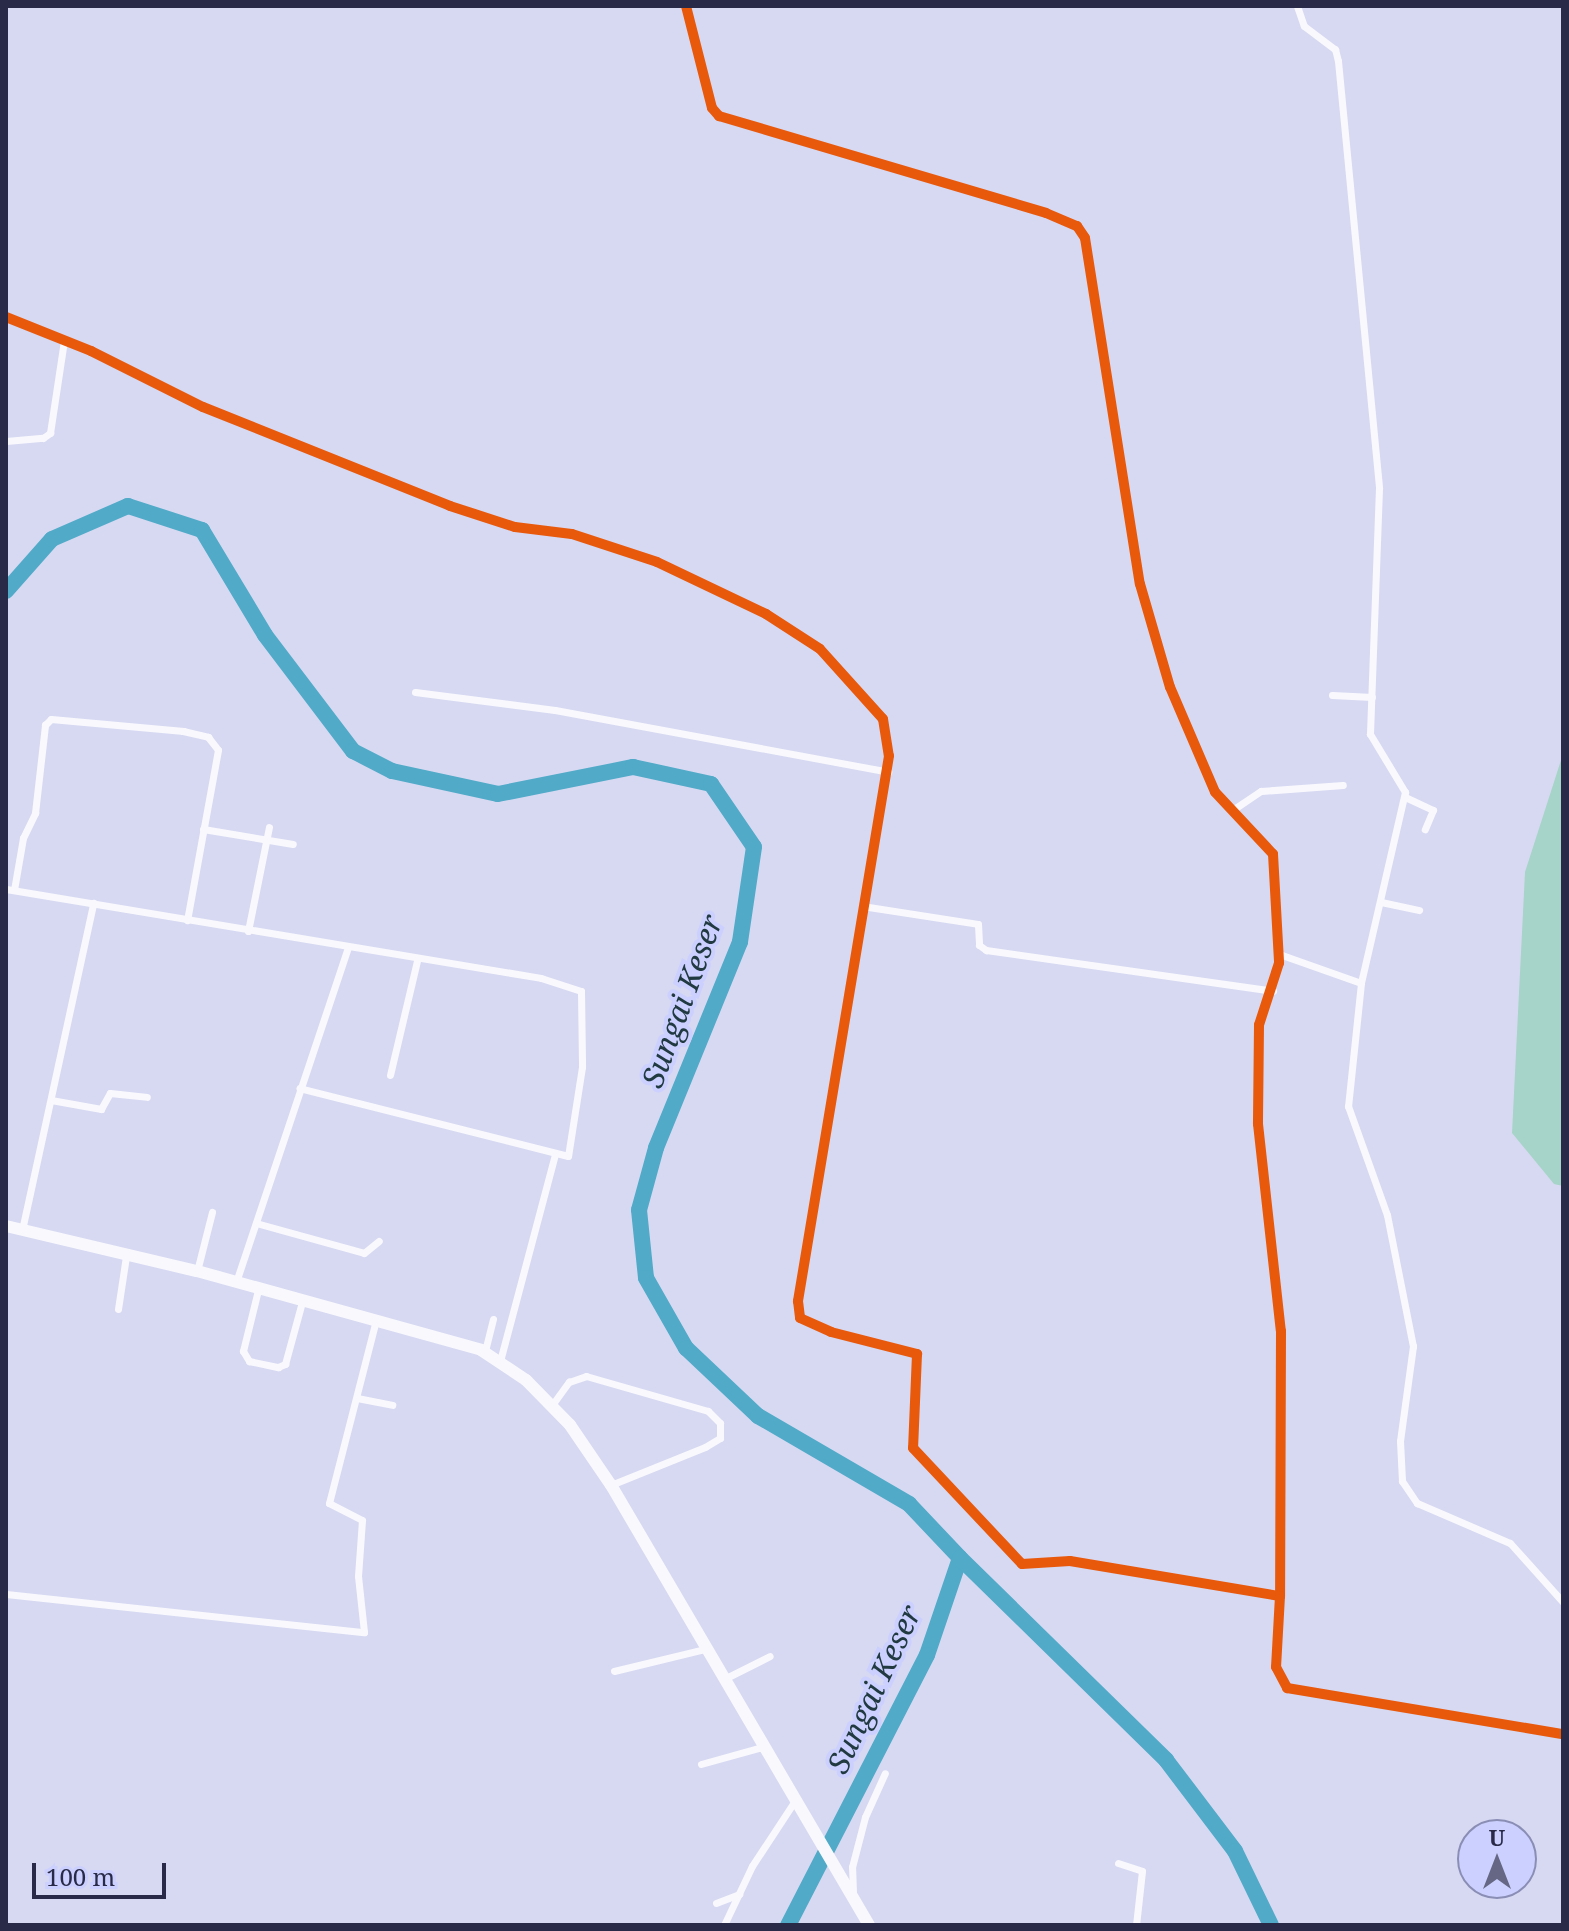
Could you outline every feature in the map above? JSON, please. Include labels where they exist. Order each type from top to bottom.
[{"type":"highway","points":[[6,1226],[197,1271],[485,1351],[500,1361],[552,1405],[611,1485],[801,1815],[869,1925]]},
{"type":"street","points":[[686,6],[712,108],[719,116],[1046,213],[1077,226],[1085,238],[1140,584],[1183,721],[1215,792],[1273,854],[1279,954],[1259,1025],[1258,1124],[1281,1331],[1276,1667],[1287,1688],[1563,1734]]},
{"type":"street","points":[[1297,6],[1304,26],[1335,49],[1349,156],[1379,488],[1372,741],[1395,771],[1405,797],[1359,982],[1349,1114],[1387,1215],[1413,1346],[1400,1441],[1402,1481],[1417,1503],[1510,1543],[1563,1602]]},
{"type":"street","points":[[6,317],[64,340],[203,407],[450,506],[515,527],[560,531],[606,544],[766,614],[820,649],[866,697],[889,733],[888,772],[862,906],[798,1301],[800,1318],[831,1332],[917,1354],[913,1448],[1022,1564],[1070,1561],[1279,1596]]},
{"type":"street","points":[[6,441],[43,438],[50,433],[64,340]]},
{"type":"street","points":[[415,692],[555,710],[888,772]]},
{"type":"street","points":[[1332,695],[1372,697]]},
{"type":"street","points":[[187,920],[215,742],[183,731],[51,719],[45,725],[35,813],[23,838],[10,890],[417,961],[541,978],[581,991],[582,1067],[572,1150],[568,1156],[299,1088]]},
{"type":"street","points":[[1231,811],[1261,791],[1343,785]]},
{"type":"street","points":[[1405,797],[1433,810],[1425,829]]},
{"type":"street","points":[[248,931],[269,827]]},
{"type":"street","points":[[203,829],[293,844]]},
{"type":"street","points":[[1381,902],[1419,910]]},
{"type":"street","points":[[22,1230],[93,903]]},
{"type":"street","points":[[862,906],[978,924],[979,945],[986,950],[1270,991]]},
{"type":"street","points":[[236,1282],[348,948]]},
{"type":"street","points":[[1279,954],[1359,982]]},
{"type":"street","points":[[390,1075],[417,961]]},
{"type":"street","points":[[51,1100],[101,1109],[110,1093],[147,1097]]},
{"type":"street","points":[[500,1361],[555,1155]]},
{"type":"street","points":[[197,1271],[212,1212]]},
{"type":"street","points":[[256,1223],[364,1253],[379,1241]]},
{"type":"street","points":[[118,1309],[126,1256]]},
{"type":"street","points":[[258,1290],[243,1351],[249,1361],[285,1364],[302,1302]]},
{"type":"street","points":[[485,1351],[493,1319]]},
{"type":"street","points":[[6,1594],[364,1632],[358,1576],[362,1520],[329,1503],[376,1320]]},
{"type":"street","points":[[552,1405],[569,1382],[586,1376],[708,1411],[720,1423],[720,1438],[705,1447],[611,1485]]},
{"type":"street","points":[[357,1398],[392,1405]]},
{"type":"street","points":[[614,1671],[705,1649]]},
{"type":"street","points":[[723,1680],[770,1656]]},
{"type":"street","points":[[701,1764],[762,1747]]},
{"type":"street","points":[[857,1907],[852,1867],[865,1817],[885,1773]]},
{"type":"street","points":[[724,1925],[794,1802]]},
{"type":"street","points":[[1118,1863],[1142,1871],[1136,1925]]},
{"type":"street","points":[[716,1903],[739,1894]]},
{"type":"green space","points":[[1563,754],[1563,1186],[1554,1184],[1512,1133],[1525,872]]},
{"type":"waterway","name":"Sungai Keser","points":[[6,591],[52,539],[128,506],[202,530],[265,635],[353,751],[392,771],[498,794],[633,767],[711,784],[754,847],[740,942],[656,1148],[639,1210],[646,1278],[686,1348],[758,1416],[909,1504],[960,1558],[927,1655],[788,1925]]},
{"type":"waterway","points":[[960,1558],[1166,1760],[1235,1851],[1271,1925]]},
{"type":"cycle path","points":[[686,6],[712,108],[719,116],[1046,213],[1077,226],[1085,238],[1140,584],[1170,687],[1215,792],[1273,854],[1279,963],[1259,1025],[1258,1124],[1281,1331],[1280,1596]]},
{"type":"cycle path","points":[[6,317],[91,351],[203,407],[450,506],[515,527],[572,534],[657,562],[766,614],[820,649],[883,719],[889,756],[798,1301],[800,1318],[831,1332],[917,1354],[913,1448],[1022,1564],[1070,1561],[1280,1596],[1276,1667],[1287,1688],[1563,1734]]}]
